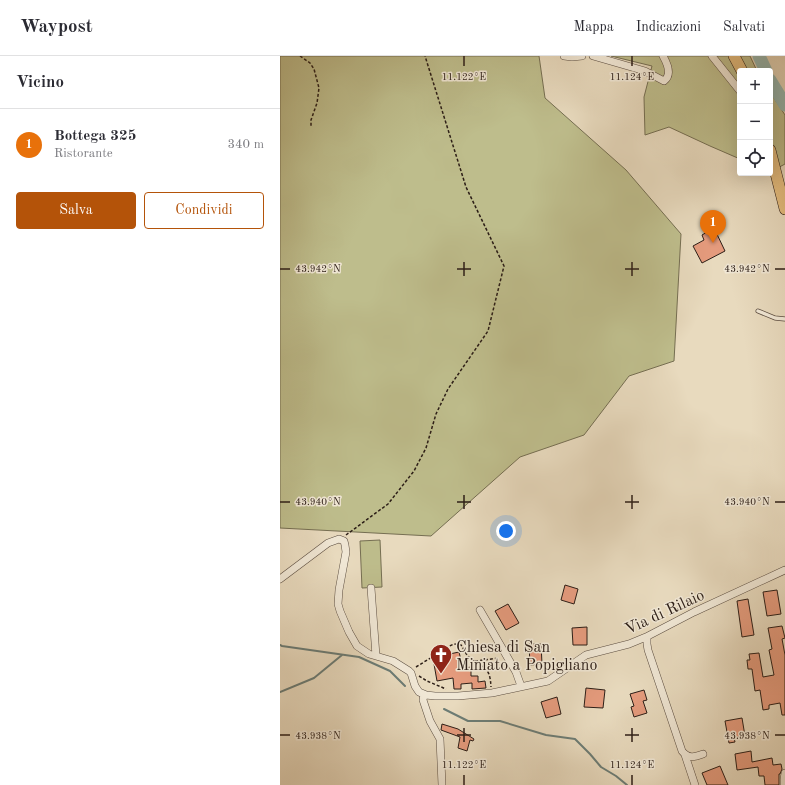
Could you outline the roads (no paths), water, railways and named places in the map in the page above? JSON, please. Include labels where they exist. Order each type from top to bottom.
[{"type":"main road","points":[[734,56],[740,68]]},
{"type":"main road","points":[[773,162],[785,209]]},
{"type":"street","points":[[564,56],[582,56]]},
{"type":"street","points":[[592,56],[645,71],[664,81],[668,76],[668,68],[663,56]]},
{"type":"street","points":[[712,56],[737,87]]},
{"type":"street","points":[[280,579],[328,543],[339,539],[344,541],[346,545],[346,552],[339,590],[338,604],[340,611],[357,646],[369,654],[393,661],[411,673],[415,686],[419,692],[424,694],[423,700],[430,721],[440,739],[442,785]]},
{"type":"street","name":"Via di Rilaio","points":[[424,694],[445,697],[492,692],[548,681],[586,655],[629,644],[647,637],[694,612],[785,570]]},
{"type":"street","points":[[372,588],[376,656]]},
{"type":"street","points":[[480,610],[516,672],[521,686]]},
{"type":"street","points":[[647,637],[648,650],[695,785]]},
{"type":"street","points":[[685,755],[692,757],[703,754]]},
{"type":"street","points":[[784,785],[785,772]]},
{"type":"lane","points":[[758,311],[775,318],[785,319]]},
{"type":"waterway","points":[[759,56],[765,68]]},
{"type":"waterway","points":[[773,85],[785,105]]},
{"type":"waterway","points":[[280,645],[359,657],[390,671],[405,686]]},
{"type":"waterway","points":[[280,692],[314,678],[342,655]]},
{"type":"waterway","points":[[444,709],[468,721],[500,721],[546,735],[575,739],[601,767],[627,785]]},
{"type":"place","name":"Bottega 325","points":[[713,243]]},
{"type":"place","name":"Chiesa di San Miniato a Popigliano","points":[[441,674]]}]
